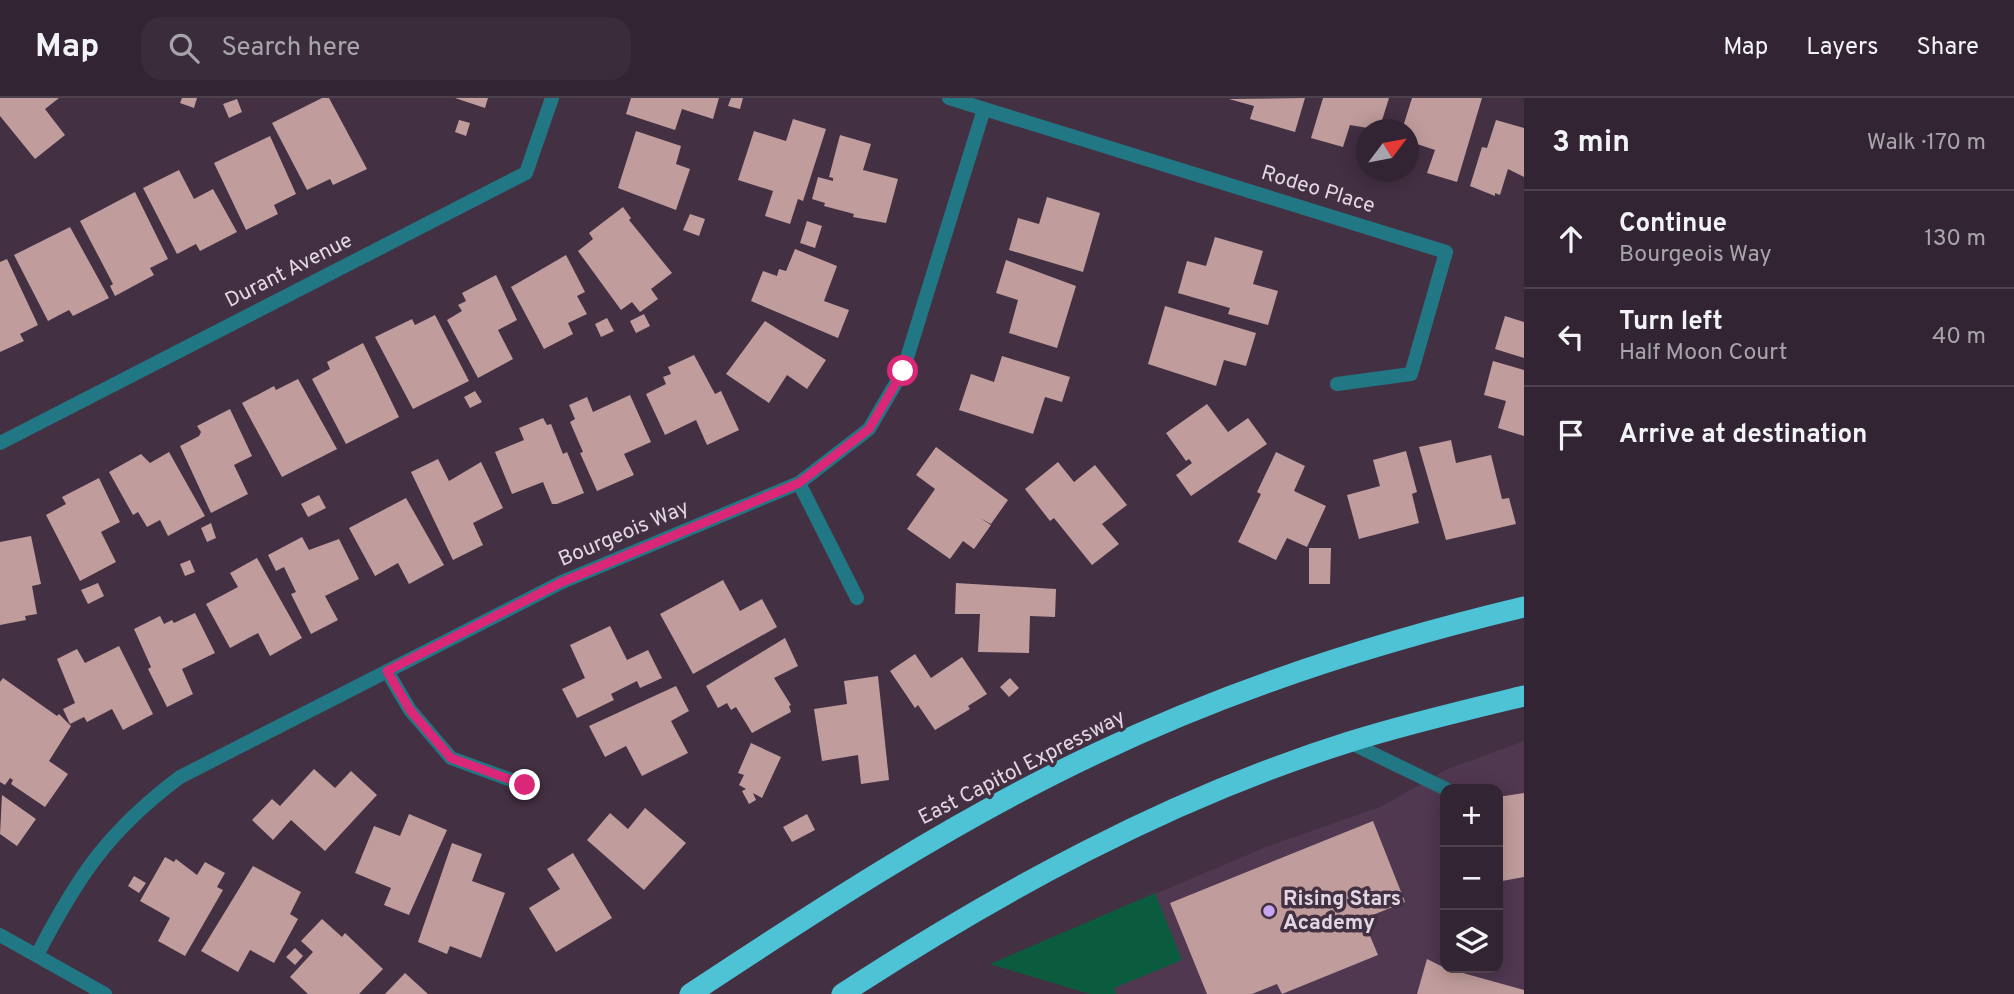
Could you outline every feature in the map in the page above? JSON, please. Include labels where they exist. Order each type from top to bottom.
[{"type":"highway","name":"East Capitol Expressway","points":[[690,994],[925,845],[1094,754],[1273,681],[1383,644],[1524,607]]},
{"type":"highway","points":[[842,994],[940,930],[1053,867],[1149,820],[1349,742],[1524,696]]},
{"type":"street","name":"Durant Avenue","points":[[0,443],[526,173],[552,98]]},
{"type":"street","points":[[949,98],[984,109]]},
{"type":"street","name":"Rodeo Place","points":[[984,109],[1447,252],[1411,374],[1336,384]]},
{"type":"street","name":"Bourgeois Way","points":[[37,955],[98,851],[139,808],[180,777],[562,582],[799,483],[869,429],[903,371],[984,109]]},
{"type":"street","points":[[799,483],[857,598]]},
{"type":"street","points":[[387,671],[410,710],[451,758],[525,785]]},
{"type":"street","points":[[1349,742],[1440,786]]},
{"type":"street","points":[[0,934],[105,994]]},
{"type":"shaded area","name":"Rising Stars Academy","points":[[1524,741],[1524,994],[1090,994],[990,964],[1266,847],[1380,807],[1448,769]]},
{"type":"green space","points":[[1155,893],[1182,960],[1114,988],[1116,994],[1090,994],[990,964]]},
{"type":"building","points":[[0,98],[59,98],[45,109],[65,135],[35,159],[0,116]]},
{"type":"building","points":[[182,98],[197,98],[194,108],[180,103]]},
{"type":"building","points":[[322,98],[329,98],[367,169],[333,185],[330,179],[307,190],[272,123]]},
{"type":"building","points":[[455,98],[488,98],[485,108]]},
{"type":"building","points":[[631,98],[719,98],[713,119],[682,109],[675,130],[626,114]]},
{"type":"building","points":[[731,98],[743,98],[740,109],[728,106]]},
{"type":"building","points":[[1305,98],[1295,132],[1250,119],[1254,106],[1229,99]]},
{"type":"building","points":[[1323,98],[1389,98],[1382,119],[1356,119],[1356,126],[1350,125],[1343,147],[1311,138]]},
{"type":"building","points":[[1412,98],[1482,98],[1457,182],[1427,173],[1435,150],[1419,145],[1419,119],[1405,119]]},
{"type":"building","points":[[237,99],[242,112],[229,118],[223,104]]},
{"type":"building","points":[[793,119],[826,129],[803,201],[798,199],[790,224],[765,216],[773,191],[738,180],[754,131],[786,141]]},
{"type":"building","points":[[459,120],[470,123],[466,136],[455,132]]},
{"type":"building","points":[[1496,120],[1524,128],[1524,177],[1508,169],[1500,195],[1495,193],[1495,196],[1470,186],[1482,147],[1487,148]]},
{"type":"building","points":[[636,131],[681,146],[676,164],[690,169],[676,210],[618,188]]},
{"type":"building","points":[[840,135],[871,144],[863,170],[898,179],[886,223],[853,217],[854,214],[824,206],[825,203],[812,199],[818,177],[833,181],[833,178],[829,177]]},
{"type":"building","points":[[270,136],[296,194],[274,205],[278,214],[246,230],[214,163]]},
{"type":"building","points":[[179,170],[194,199],[213,189],[237,232],[200,251],[196,244],[177,254],[143,188]]},
{"type":"building","points":[[135,192],[168,259],[150,268],[154,275],[115,296],[110,286],[113,284],[80,221]]},
{"type":"building","points":[[1047,197],[1100,213],[1083,272],[1009,250],[1018,218],[1039,224]]},
{"type":"building","points":[[623,207],[631,218],[629,220],[672,273],[651,289],[658,299],[640,312],[632,302],[621,310],[578,251],[593,239],[589,233]]},
{"type":"building","points":[[690,214],[705,219],[699,236],[683,230]]},
{"type":"building","points":[[807,221],[822,226],[815,248],[800,243]]},
{"type":"building","points":[[70,227],[109,298],[73,316],[69,310],[48,321],[14,255]]},
{"type":"building","points":[[1215,237],[1263,251],[1253,284],[1278,291],[1268,325],[1228,314],[1230,308],[1178,293],[1187,261],[1206,266]]},
{"type":"building","points":[[795,249],[837,266],[824,301],[849,310],[838,338],[751,301],[763,271],[777,276],[779,269],[786,271]]},
{"type":"building","points":[[566,255],[585,292],[577,296],[587,314],[568,323],[573,334],[544,349],[511,287]]},
{"type":"building","points":[[7,259],[38,325],[20,334],[24,341],[0,352],[0,262]]},
{"type":"building","points":[[1006,260],[1076,286],[1057,348],[1009,333],[1018,300],[996,293]]},
{"type":"building","points":[[496,275],[517,320],[498,330],[513,359],[478,378],[447,320],[462,311],[458,305],[466,301],[462,293]]},
{"type":"building","points":[[1165,306],[1256,333],[1246,366],[1224,360],[1216,386],[1148,364]]},
{"type":"building","points":[[644,314],[650,326],[636,333],[630,321]]},
{"type":"building","points":[[435,315],[469,381],[413,409],[375,337],[412,319],[415,325]]},
{"type":"building","points":[[1505,316],[1524,322],[1524,358],[1495,349]]},
{"type":"building","points":[[607,318],[614,331],[601,337],[595,324]]},
{"type":"building","points":[[765,321],[826,360],[807,389],[787,375],[769,403],[726,374]]},
{"type":"building","points":[[363,343],[399,417],[346,444],[312,379],[330,369],[327,362]]},
{"type":"building","points":[[694,355],[715,394],[721,391],[739,430],[707,445],[696,420],[665,435],[646,394],[666,384],[663,377],[671,374],[668,367]]},
{"type":"building","points":[[1002,356],[1070,377],[1062,402],[1045,397],[1033,434],[959,410],[971,374],[994,382]]},
{"type":"building","points":[[1493,361],[1524,370],[1524,436],[1498,428],[1506,401],[1484,395]]},
{"type":"building","points":[[298,379],[337,449],[282,477],[242,403],[274,386],[276,390]]},
{"type":"building","points":[[475,391],[482,402],[470,408],[464,397]]},
{"type":"building","points":[[630,395],[651,442],[624,454],[634,475],[597,491],[580,453],[583,452],[570,422],[575,419],[569,405],[587,397],[593,412]]},
{"type":"building","points":[[1207,404],[1228,432],[1248,418],[1267,444],[1191,496],[1176,475],[1192,463],[1189,459],[1186,461],[1166,433]]},
{"type":"building","points":[[230,409],[252,456],[234,465],[248,494],[211,513],[180,446],[199,436],[201,432],[197,426]]},
{"type":"building","points":[[543,418],[547,425],[551,424],[563,454],[567,452],[584,493],[557,504],[552,504],[543,482],[512,494],[495,452],[524,440],[519,428]]},
{"type":"building","points":[[1451,440],[1456,463],[1491,455],[1502,499],[1509,498],[1516,524],[1446,540],[1419,447]]},
{"type":"building","points":[[936,447],[1008,500],[991,524],[980,518],[991,525],[974,549],[963,541],[950,559],[907,529],[935,489],[916,475]]},
{"type":"building","points":[[1406,451],[1417,492],[1412,494],[1419,523],[1359,539],[1347,495],[1380,486],[1373,460]]},
{"type":"building","points":[[169,452],[205,516],[168,536],[160,520],[147,527],[138,512],[133,515],[109,472],[141,454],[150,463]]},
{"type":"building","points":[[1276,452],[1305,466],[1294,491],[1326,506],[1307,547],[1287,538],[1276,560],[1238,542],[1261,494],[1257,492]]},
{"type":"building","points":[[438,459],[449,481],[481,462],[503,508],[473,523],[483,545],[453,560],[411,472]]},
{"type":"building","points":[[1058,462],[1074,482],[1095,465],[1127,505],[1102,524],[1119,544],[1092,565],[1054,518],[1050,521],[1025,489]]},
{"type":"building","points":[[99,478],[120,522],[101,532],[116,562],[80,581],[46,515],[66,504],[62,497]]},
{"type":"building","points":[[319,495],[326,508],[308,517],[301,504]]},
{"type":"building","points":[[406,498],[444,565],[409,584],[398,563],[375,576],[349,528]]},
{"type":"building","points":[[211,523],[216,538],[207,542],[201,528]]},
{"type":"building","points":[[31,536],[41,584],[32,586],[37,614],[25,616],[26,620],[0,625],[0,542]]},
{"type":"building","points":[[302,537],[309,550],[339,539],[359,579],[325,596],[338,620],[311,634],[291,594],[296,592],[284,567],[276,571],[268,555]]},
{"type":"building","points":[[1309,548],[1331,548],[1330,584],[1309,584]]},
{"type":"building","points":[[257,558],[302,638],[270,656],[258,633],[230,648],[206,604],[238,587],[230,573]]},
{"type":"building","points":[[190,560],[195,572],[185,576],[180,564]]},
{"type":"building","points":[[723,580],[740,611],[762,599],[777,627],[693,674],[660,614]]},
{"type":"building","points":[[98,583],[104,596],[88,604],[81,590]]},
{"type":"building","points":[[956,583],[1056,589],[1055,617],[1030,616],[1029,653],[978,652],[980,614],[955,614]]},
{"type":"building","points":[[195,613],[215,653],[182,669],[193,694],[167,707],[148,669],[151,667],[134,629],[160,616],[164,624],[172,620],[174,623]]},
{"type":"building","points":[[610,626],[627,660],[648,650],[662,678],[640,688],[637,681],[611,694],[614,700],[577,718],[562,689],[585,678],[570,645]]},
{"type":"building","points":[[785,638],[798,666],[774,678],[791,705],[791,712],[752,733],[736,707],[731,710],[727,703],[718,708],[706,686]]},
{"type":"building","points":[[119,646],[153,714],[123,730],[112,709],[87,722],[84,717],[70,724],[63,709],[75,703],[57,659],[77,649],[85,663]]},
{"type":"building","points":[[915,654],[931,678],[962,657],[987,694],[968,706],[970,709],[935,730],[918,705],[915,708],[890,671]]},
{"type":"building","points":[[878,676],[889,780],[861,784],[858,755],[822,761],[814,709],[847,704],[844,681]]},
{"type":"building","points":[[3,678],[57,716],[59,714],[71,726],[49,761],[68,774],[45,807],[11,784],[13,780],[10,778],[5,785],[0,782],[0,682]]},
{"type":"building","points":[[1010,678],[1019,688],[1009,697],[1000,687]]},
{"type":"building","points":[[676,686],[689,711],[671,721],[688,753],[642,776],[626,746],[605,757],[589,726]]},
{"type":"building","points":[[751,743],[781,757],[762,798],[753,793],[756,800],[749,804],[742,791],[746,789],[739,785],[744,775],[738,773]]},
{"type":"building","points":[[314,769],[335,788],[351,771],[377,795],[325,851],[291,820],[273,840],[252,820],[272,799],[280,806]]},
{"type":"building","points":[[1524,793],[1524,877],[1503,881],[1503,847],[1503,796]]},
{"type":"building","points":[[2,795],[36,819],[17,846],[0,834]]},
{"type":"building","points":[[645,808],[686,843],[644,890],[587,840],[610,813],[628,829]]},
{"type":"building","points":[[409,814],[447,830],[409,915],[384,905],[391,888],[355,873],[374,826],[400,836]]},
{"type":"building","points":[[807,814],[815,830],[792,842],[783,827]]},
{"type":"building","points":[[1373,821],[1405,902],[1363,919],[1378,955],[1282,994],[1277,984],[1252,994],[1207,994],[1170,903]]},
{"type":"building","points":[[452,843],[482,854],[472,881],[505,893],[481,958],[450,946],[447,954],[418,942]]},
{"type":"building","points":[[573,853],[612,918],[556,952],[529,908],[560,889],[547,869]]},
{"type":"building","points":[[165,857],[174,862],[176,859],[197,875],[205,862],[225,873],[217,887],[223,890],[185,956],[158,941],[170,918],[140,901]]},
{"type":"building","points":[[253,866],[301,892],[290,914],[298,919],[274,963],[250,950],[238,972],[201,951]]},
{"type":"building","points":[[134,876],[146,883],[139,893],[128,886]]},
{"type":"building","points":[[322,919],[342,937],[345,933],[383,969],[359,994],[308,994],[290,977],[313,952],[301,941]]},
{"type":"building","points":[[295,948],[303,956],[295,965],[286,957]]},
{"type":"building","points":[[1427,959],[1440,966],[1440,973],[1463,973],[1524,990],[1524,994],[1417,994]]},
{"type":"building","points":[[405,973],[428,994],[385,994]]},
{"type":"place","name":"Rising Stars Academy","points":[[1269,911]]},
{"type":"route","points":[[525,785],[451,758],[410,710],[387,671],[562,582],[799,483],[869,429],[903,371]]}]
